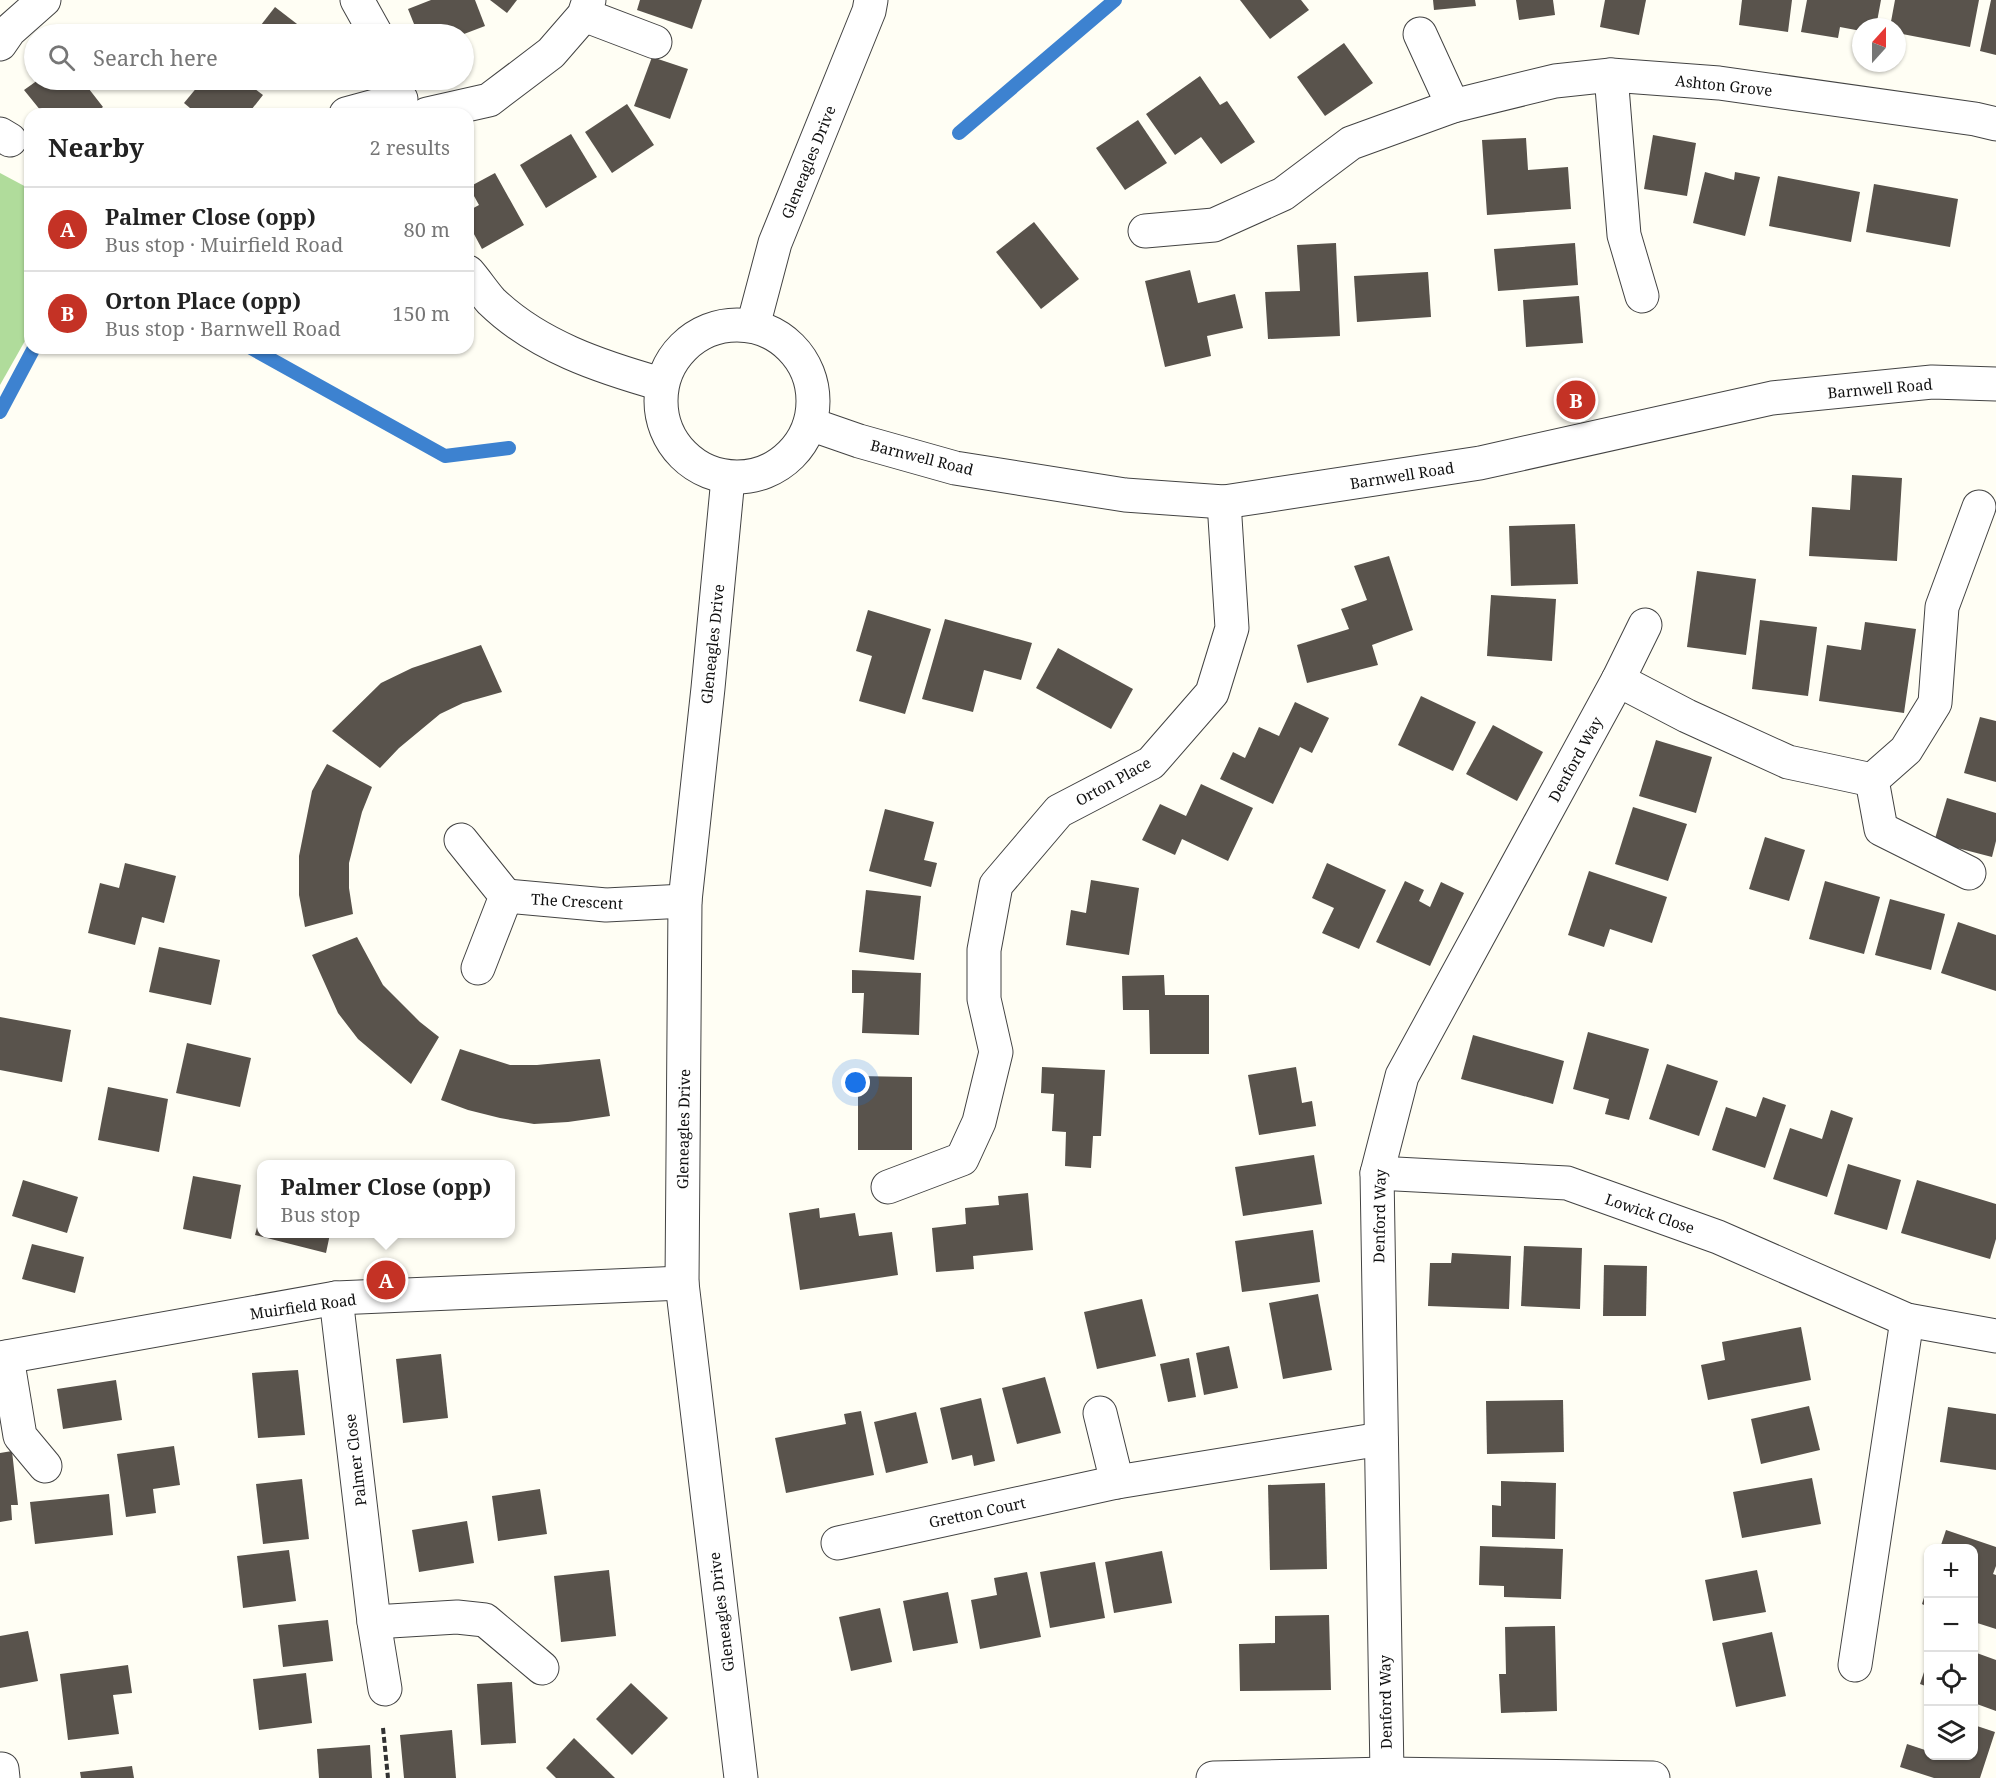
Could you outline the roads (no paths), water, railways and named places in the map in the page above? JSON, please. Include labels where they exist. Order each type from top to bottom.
[{"type":"street","points":[[0,44],[9,31],[44,0]]},
{"type":"street","points":[[357,0],[370,24]]},
{"type":"street","name":"Gleneagles Drive","points":[[753,326],[775,243],[869,11],[871,0]]},
{"type":"street","points":[[376,108],[407,102],[489,100],[551,53],[586,8],[655,42]]},
{"type":"street","points":[[1420,34],[1453,106]]},
{"type":"street","points":[[1611,75],[1624,235],[1642,296]]},
{"type":"street","name":"Ashton Grove","points":[[1145,231],[1214,225],[1283,194],[1351,143],[1453,106],[1555,81],[1611,75],[1719,83],[1975,119],[1996,124]]},
{"type":"street","points":[[474,280],[491,301],[534,335],[606,368],[661,384]]},
{"type":"street","points":[[720,325],[753,326],[779,336],[802,359],[814,389],[810,424],[794,454],[764,474],[728,478],[703,471],[682,456],[667,434],[660,410],[661,384],[673,357],[694,337],[720,325]]},
{"type":"street","name":"Barnwell Road","points":[[810,424],[859,441],[955,468],[1125,495],[1224,502],[1480,463],[1772,398],[1932,382],[1996,384]]},
{"type":"street","name":"Gleneagles Drive","points":[[728,478],[685,901],[682,1283],[741,1778]]},
{"type":"street","name":"Orton Place","points":[[888,1186],[962,1158],[979,1122],[996,1052],[984,999],[984,950],[996,885],[1059,811],[1151,763],[1212,693],[1233,628],[1224,502]]},
{"type":"street","points":[[1872,780],[1906,750],[1935,703],[1942,606],[1979,507]]},
{"type":"street","name":"Denford Way","points":[[1387,1774],[1377,1173],[1402,1076],[1646,625]]},
{"type":"street","points":[[1618,680],[1687,716],[1788,762],[1872,780]]},
{"type":"street","points":[[1872,780],[1881,829],[1969,873]]},
{"type":"street","points":[[461,840],[506,896],[478,968]]},
{"type":"street","name":"The Crescent","points":[[506,896],[606,905],[685,901]]},
{"type":"street","name":"Lowick Close","points":[[1377,1173],[1567,1183],[1718,1237],[1907,1320],[1996,1336]]},
{"type":"street","name":"Muirfield Road","points":[[3,1358],[336,1298],[682,1283]]},
{"type":"street","name":"Palmer Close","points":[[336,1298],[374,1622],[385,1689]]},
{"type":"street","points":[[1855,1665],[1907,1320]]},
{"type":"street","points":[[3,1358],[20,1436],[45,1466]]},
{"type":"street","points":[[1100,1413],[1117,1482]]},
{"type":"street","name":"Gretton Court","points":[[838,1543],[1117,1482],[1381,1439]]},
{"type":"street","points":[[374,1622],[457,1617],[485,1620],[542,1668]]},
{"type":"street","points":[[1214,1778],[1387,1774],[1653,1778]]},
{"type":"waterway","points":[[959,133],[1115,0]]},
{"type":"waterway","points":[[0,412],[31,354]]},
{"type":"waterway","points":[[262,354],[445,456],[509,448]]},
{"type":"place","name":"Orton Place (opp)","points":[[1576,400]]},
{"type":"place","name":"Palmer Close (opp)","points":[[386,1280]]}]
